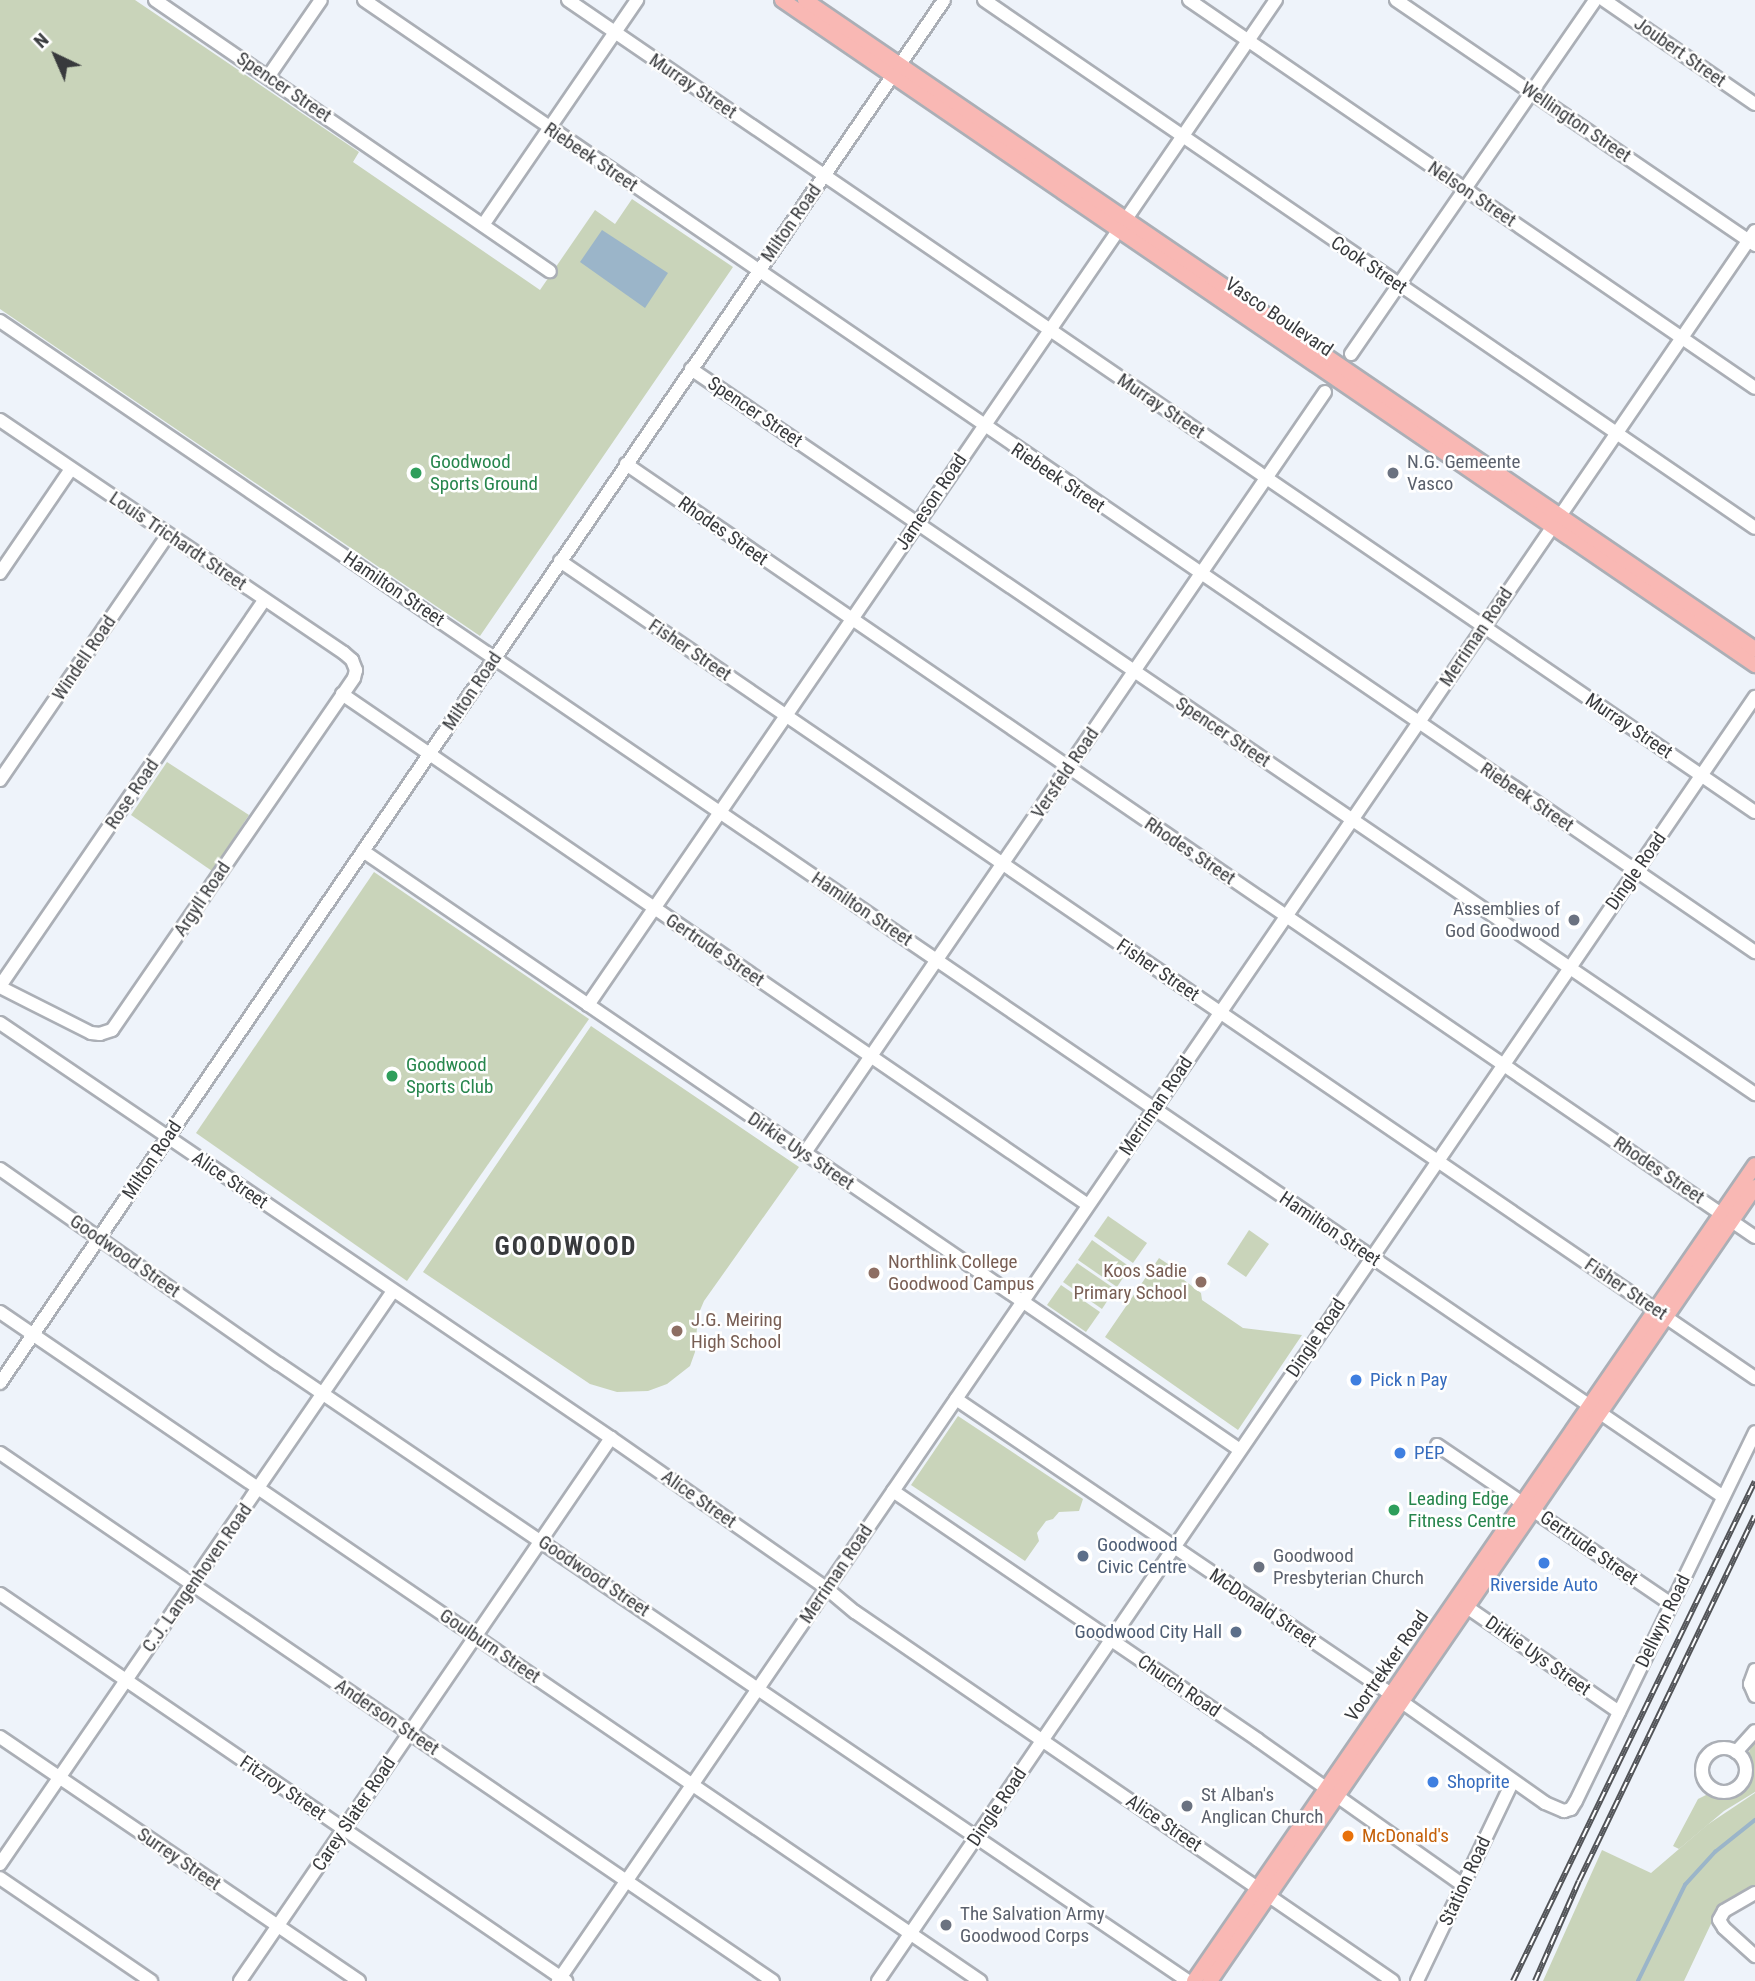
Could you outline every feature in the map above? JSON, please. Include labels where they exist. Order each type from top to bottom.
[{"type":"main road","name":"Vasco Boulevard","points":[[782,0],[896,70],[1555,521],[1755,666]]},
{"type":"main road","name":"Vasco Boulevard","points":[[805,0],[896,70]]},
{"type":"main road","name":"Vasco Boulevard","points":[[1555,521],[1755,649]]},
{"type":"main road","name":"Voortrekker Road","points":[[1210,1981],[1264,1891],[1727,1217],[1755,1165]]},
{"type":"main road","name":"Voortrekker Road","points":[[1727,1217],[1755,1187]]},
{"type":"main road","name":"Voortrekker Road","points":[[1194,1981],[1264,1891]]},
{"type":"street","name":"Spencer Street","points":[[155,0],[550,271]]},
{"type":"street","points":[[268,76],[321,0]]},
{"type":"street","name":"Riebeek Street","points":[[364,0],[1755,953]]},
{"type":"street","name":"Murray Street","points":[[568,0],[1755,811]]},
{"type":"street","points":[[483,225],[637,0]]},
{"type":"street","name":"Milton Road","points":[[0,1383],[944,0]]},
{"type":"street","name":"Cook Street","points":[[984,0],[1755,528]]},
{"type":"street","name":"Nelson Street","points":[[1189,0],[1755,388]]},
{"type":"street","name":"Jameson Road","points":[[588,1004],[1276,0]]},
{"type":"street","name":"Wellington Street","points":[[1396,0],[1753,239]]},
{"type":"street","points":[[1351,354],[1595,0]]},
{"type":"street","name":"Joubert Street","points":[[1604,0],[1755,104]]},
{"type":"street","name":"Merriman Road","points":[[562,1980],[627,1880],[1615,433],[1753,239]]},
{"type":"street","name":"Hamilton Street","points":[[0,321],[1723,1497]]},
{"type":"street","name":"Spencer Street","points":[[691,369],[1755,1094]]},
{"type":"street","name":"Versfeld Road","points":[[804,1153],[1325,393]]},
{"type":"street","name":"Louis Trichardt Street","points":[[0,420],[355,664]]},
{"type":"street","name":"Rhodes Street","points":[[626,464],[1755,1237]]},
{"type":"street","points":[[0,573],[71,468]]},
{"type":"street","name":"Windell Road","points":[[0,780],[168,535]]},
{"type":"street","name":"Fisher Street","points":[[561,561],[1755,1378]]},
{"type":"street","name":"Rose Road","points":[[0,987],[264,600]]},
{"type":"street","name":"Argyll Road","points":[[0,987],[91,1033],[107,1034],[112,1030],[354,678],[355,664]]},
{"type":"street","name":"Gertrude Street","points":[[342,694],[1088,1205]]},
{"type":"street","name":"Dingle Road","points":[[877,1981],[1755,697]]},
{"type":"street","name":"Dirkie Uys Street","points":[[363,851],[1240,1450]]},
{"type":"street","name":"Alice Street","points":[[0,1023],[611,1438],[826,1588],[855,1612],[1394,1981]]},
{"type":"street","name":"Goodwood Street","points":[[0,1170],[1188,1981]]},
{"type":"street","name":"C.J. Langenhoven Road","points":[[0,1864],[61,1779],[393,1291]]},
{"type":"street","name":"Goulburn Street","points":[[0,1312],[980,1981]]},
{"type":"street","name":"McDonald Street","points":[[956,1399],[1396,1698],[1513,1781],[1555,1808],[1564,1811],[1572,1809]]},
{"type":"street","name":"Dellwyn Road","points":[[1572,1809],[1755,1432]]},
{"type":"street","name":"Carey Slater Road","points":[[240,1981],[611,1438]]},
{"type":"street","name":"Gertrude Street","points":[[1437,1445],[1671,1604]]},
{"type":"street","name":"Anderson Street","points":[[0,1453],[773,1981]]},
{"type":"street","name":"Church Road","points":[[893,1491],[1463,1885]]},
{"type":"street","name":"Fitzroy Street","points":[[0,1594],[562,1980]]},
{"type":"street","name":"Dirkie Uys Street","points":[[1462,1604],[1619,1712]]},
{"type":"street","points":[[1755,1670],[1750,1685],[1755,1696]]},
{"type":"street","points":[[1737,1752],[1755,1731]]},
{"type":"street","name":"Surrey Street","points":[[0,1737],[359,1981]]},
{"type":"street","name":"Station Road","points":[[1417,1981],[1513,1781]]},
{"type":"street","points":[[0,1878],[150,1981]]},
{"type":"street","points":[[1755,1893],[1724,1911],[1719,1920],[1724,1928],[1755,1956]]},
{"type":"green space","name":"Goodwood Sports Ground","points":[[0,0],[135,0],[359,152],[353,162],[540,290],[595,210],[615,224],[632,199],[733,267],[480,636],[0,309]]},
{"type":"green space","points":[[167,762],[249,815],[212,871],[131,815]]},
{"type":"green space","name":"Goodwood Sports Club","points":[[374,872],[589,1019],[407,1281],[196,1133]]},
{"type":"green space","points":[[591,1026],[799,1167],[704,1301],[698,1315],[695,1352],[690,1366],[667,1384],[648,1391],[617,1392],[590,1384],[423,1272]]},
{"type":"green space","points":[[1108,1216],[1147,1243],[1133,1263],[1094,1236]]},
{"type":"green space","points":[[1249,1230],[1269,1244],[1246,1277],[1227,1264]]},
{"type":"green space","points":[[1092,1240],[1130,1267],[1117,1287],[1078,1260]]},
{"type":"green space","points":[[1159,1258],[1186,1276],[1184,1280],[1201,1293],[1202,1300],[1243,1328],[1302,1335],[1238,1430],[1105,1337]]},
{"type":"green space","points":[[1077,1263],[1115,1289],[1102,1309],[1063,1282]]},
{"type":"green space","points":[[1061,1285],[1100,1312],[1086,1332],[1047,1305]]},
{"type":"green space","points":[[958,1416],[1083,1499],[1079,1511],[1059,1512],[1053,1519],[1046,1521],[1037,1533],[1039,1541],[1025,1561],[911,1485]]},
{"type":"green space","points":[[1755,1737],[1755,1792],[1724,1811],[1679,1849],[1673,1846],[1698,1799],[1706,1795],[1733,1798],[1747,1787],[1752,1774],[1749,1752]]},
{"type":"green space","points":[[1755,1793],[1755,1888],[1718,1909],[1684,1981],[1543,1981],[1602,1850],[1651,1873],[1707,1825]]},
{"type":"water","points":[[602,230],[668,273],[645,308],[580,262]]},
{"type":"waterway","points":[[1638,1981],[1685,1885],[1715,1852],[1755,1820]]},
{"type":"railway","points":[[1513,1981],[1755,1481]]},
{"type":"railway","points":[[1535,1981],[1579,1881],[1755,1516]]},
{"type":"place","name":"Goodwood Sports Ground","points":[[416,473]]},
{"type":"place","name":"N.G. Gemeente Vasco","points":[[1393,473]]},
{"type":"place","name":"Assemblies of God Goodwood","points":[[1574,920]]},
{"type":"place","name":"Goodwood Sports Club","points":[[392,1076]]},
{"type":"place","name":"Northlink College Goodwood Campus","points":[[874,1273]]},
{"type":"place","name":"Koos Sadie Primary School","points":[[1201,1282]]},
{"type":"place","name":"J.G. Meiring High School","points":[[677,1331]]},
{"type":"place","name":"Pick n Pay","points":[[1356,1380]]},
{"type":"place","name":"PEP","points":[[1400,1453]]},
{"type":"place","name":"Leading Edge Fitness Centre","points":[[1394,1510]]},
{"type":"place","name":"Goodwood Civic Centre","points":[[1083,1556]]},
{"type":"place","name":"Riverside Auto","points":[[1544,1563]]},
{"type":"place","name":"Goodwood Presbyterian Church","points":[[1259,1567]]},
{"type":"place","name":"Goodwood City Hall","points":[[1236,1632]]},
{"type":"place","name":"Shoprite","points":[[1433,1782]]},
{"type":"place","name":"St Alban's Anglican Church","points":[[1187,1806]]},
{"type":"place","name":"McDonald's","points":[[1348,1836]]},
{"type":"place","name":"The Salvation Army Goodwood Corps","points":[[946,1925]]},
{"type":"district","name":"GOODWOOD","points":[[566,1247]]}]
